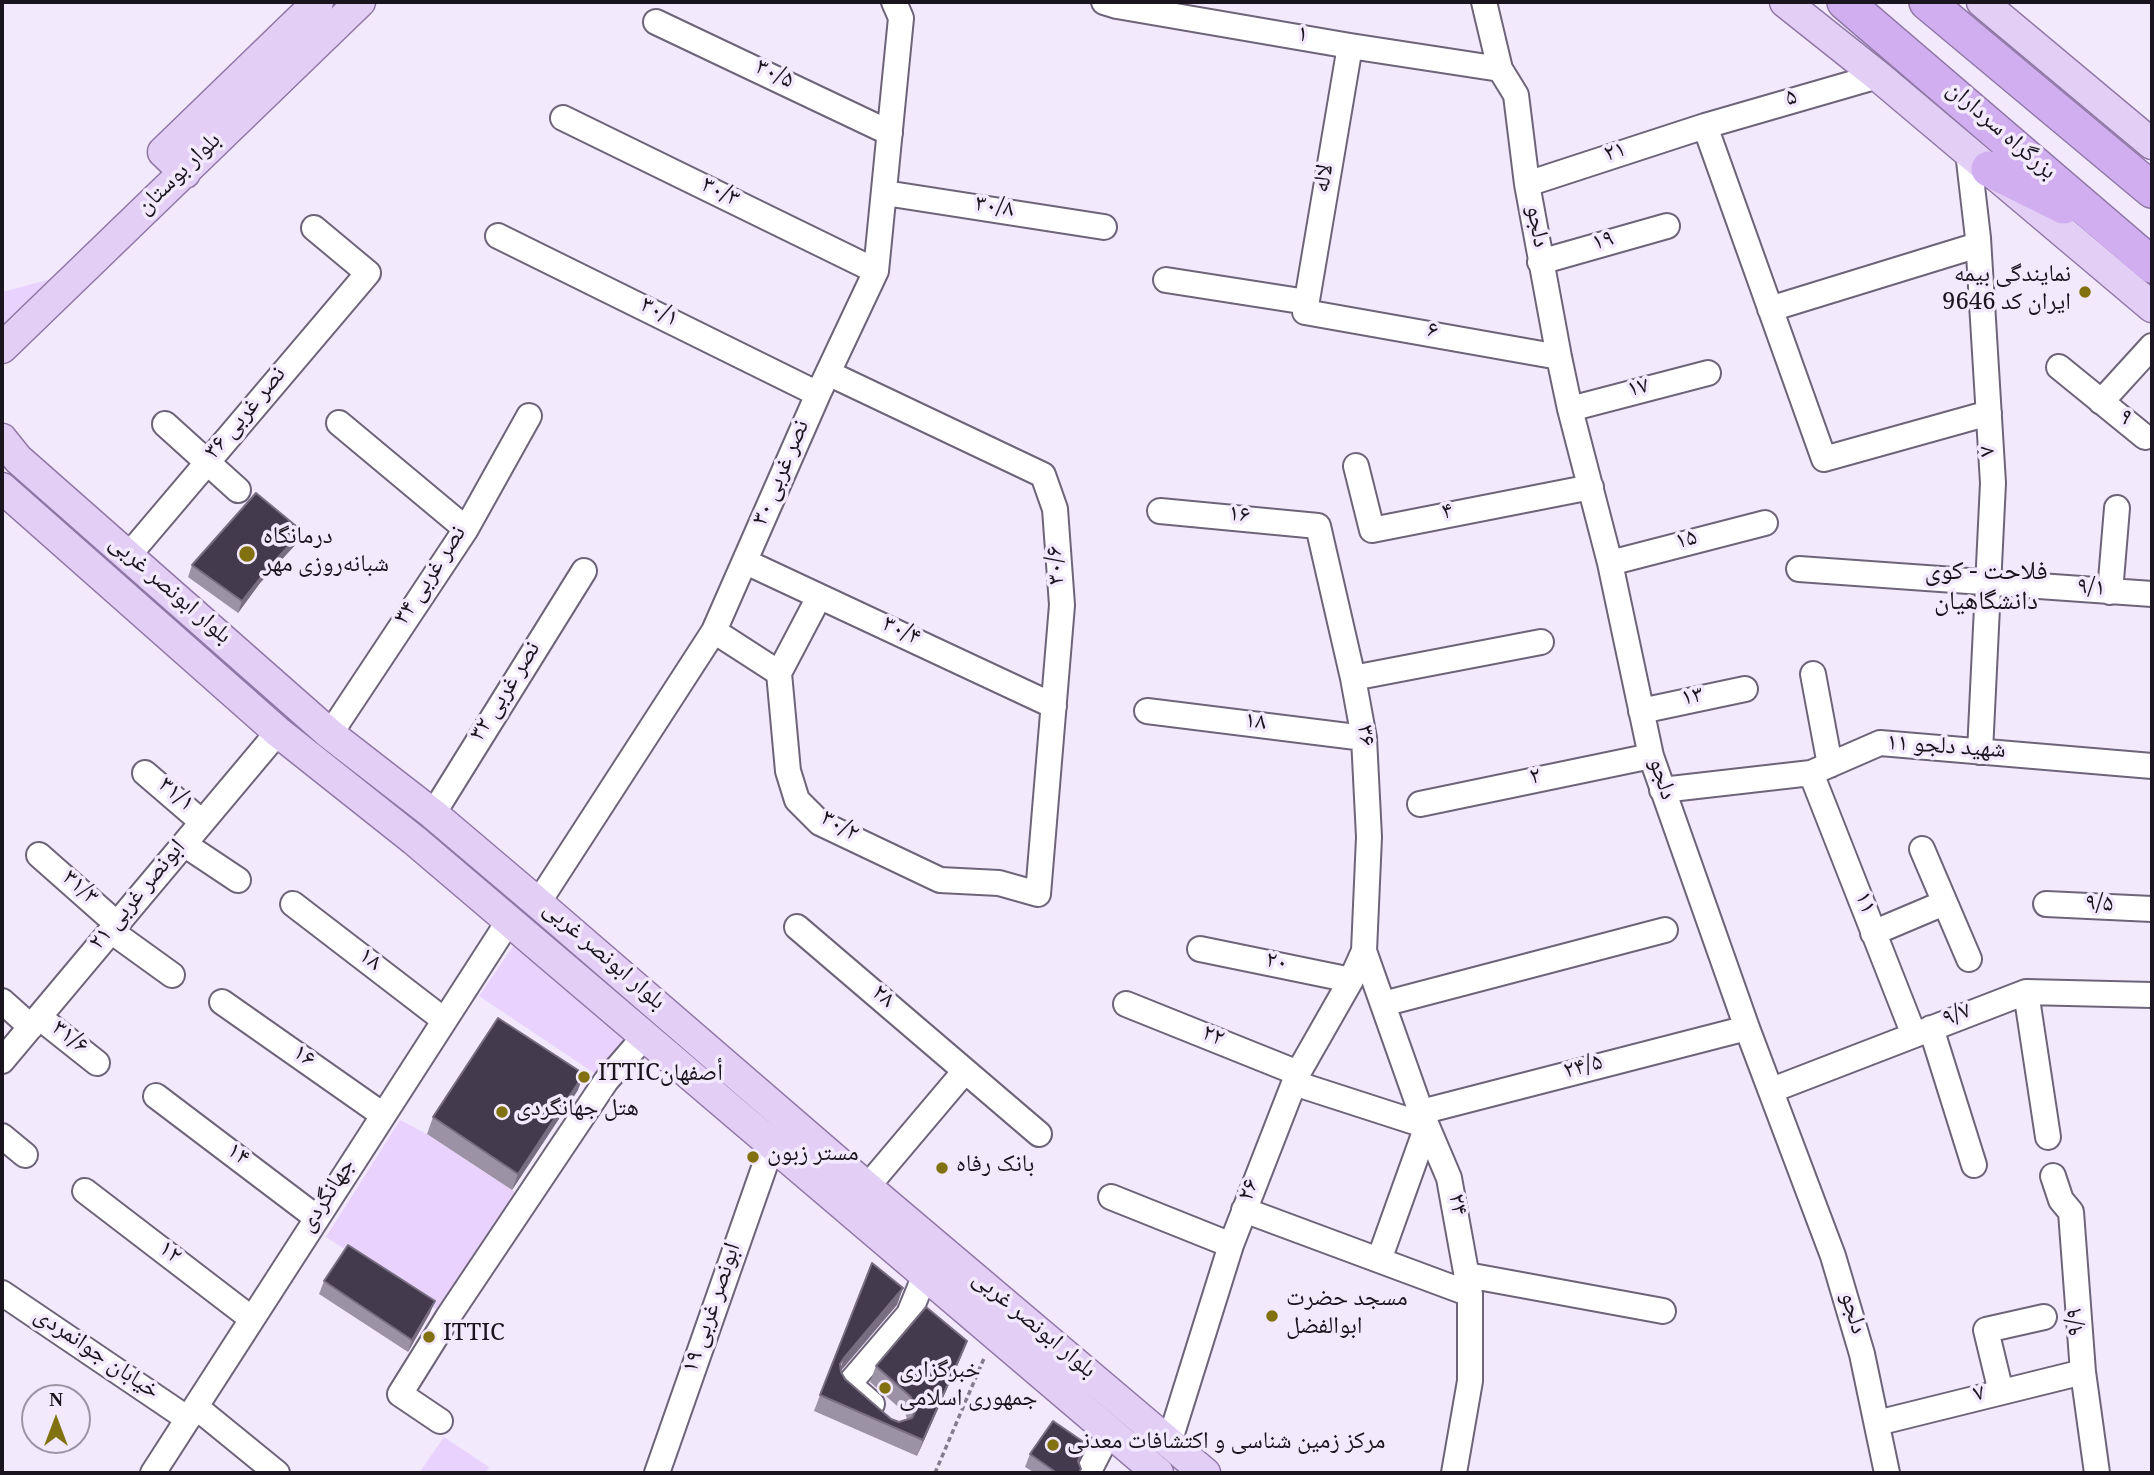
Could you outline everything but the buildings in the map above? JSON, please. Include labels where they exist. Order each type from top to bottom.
[{"type":"highway","name":"بزرگراه سرداران","points":[[1844,2],[2152,265]]},
{"type":"highway","points":[[1927,2],[2152,190]]},
{"type":"highway","points":[[1978,160],[2106,226]]},
{"type":"main road","name":"بلوار بوستان","points":[[184,173],[163,152],[318,2]]},
{"type":"main road","name":"بلوار بوستان","points":[[2,348],[360,2]]},
{"type":"main road","points":[[1785,2],[1878,76],[2152,307]]},
{"type":"main road","points":[[1982,2],[2152,144]]},
{"type":"main road","name":"بلوار ابونصر غربی","points":[[2,439],[18,459],[330,734],[433,814],[1205,1473]]},
{"type":"main road","name":"بلوار ابونصر غربی","points":[[2,488],[278,732],[414,841],[1158,1473]]},
{"type":"street","name":"نصر غربی ۳۰","points":[[538,903],[714,631],[823,383],[876,271],[901,18],[894,2]]},
{"type":"street","name":"دلجو","points":[[1483,2],[1500,69],[1517,95],[1527,184],[1559,357],[1610,563],[1651,756],[1747,1028],[1833,1256],[1862,1354],[1887,1473]]},
{"type":"street","name":"۱","points":[[1113,3],[1350,46],[1500,69]]},
{"type":"street","name":"۳۰/۵","points":[[656,22],[890,132]]},
{"type":"street","name":"لاله","points":[[1306,307],[1350,46]]},
{"type":"street","name":"۵","points":[[1705,126],[1878,76]]},
{"type":"street","name":"۳۰/۳","points":[[563,118],[876,271]]},
{"type":"street","name":"۲۱","points":[[1527,184],[1705,126]]},
{"type":"street","points":[[1705,126],[1824,459],[1989,413]]},
{"type":"street","name":"۷","points":[[1978,160],[1978,245],[1993,483],[1980,752]]},
{"type":"street","name":"۳۰/۸","points":[[885,193],[1104,226]]},
{"type":"street","name":"۱۹","points":[[1541,262],[1667,226]]},
{"type":"street","name":"نصر غربی ۳۶","points":[[128,556],[368,273],[314,228]]},
{"type":"street","name":"۳۰/۱","points":[[498,236],[823,383]]},
{"type":"street","points":[[1770,309],[1978,245]]},
{"type":"street","name":"۶","points":[[1166,280],[1559,357]]},
{"type":"street","name":"۹","points":[[2101,402],[2152,346]]},
{"type":"street","name":"۹","points":[[2059,367],[2145,438]]},
{"type":"street","name":"۱۷","points":[[1570,409],[1708,373]]},
{"type":"street","name":"۳۰/۶","points":[[823,383],[1043,475],[1055,509],[1062,605],[1038,894]]},
{"type":"street","name":"نصر غربی ۳۴","points":[[330,734],[466,529],[529,416]]},
{"type":"street","points":[[339,423],[466,529]]},
{"type":"street","points":[[165,424],[238,490]]},
{"type":"street","name":"۴","points":[[1356,466],[1372,530],[1591,487]]},
{"type":"street","points":[[2110,592],[2117,508]]},
{"type":"street","name":"۱۶","points":[[1160,511],[1318,526]]},
{"type":"street","name":"۱۵","points":[[1610,563],[1765,523]]},
{"type":"street","name":"۳۶","points":[[1318,526],[1364,738],[1369,836],[1364,951]]},
{"type":"street","name":"۳۰/۴","points":[[746,562],[1054,706]]},
{"type":"street","name":"۹/۱","points":[[1799,569],[2152,594]]},
{"type":"street","name":"نصر غربی ۳۲","points":[[433,814],[584,571]]},
{"type":"street","points":[[714,631],[779,673],[819,597]]},
{"type":"street","points":[[1353,678],[1541,642]]},
{"type":"street","name":"۳۰/۲","points":[[779,673],[788,771],[797,800],[820,823],[940,880],[999,883],[1038,894]]},
{"type":"street","name":"۱۱","points":[[1813,674],[1820,769],[1873,933],[1923,1031]]},
{"type":"street","name":"۱۳","points":[[1642,711],[1745,689]]},
{"type":"street","name":"۱۸","points":[[1147,711],[1364,738]]},
{"type":"street","name":"ابونصر غربی ۲۱","points":[[2,1061],[278,732]]},
{"type":"street","name":"شهید دلجو ۱۱","points":[[1662,790],[1820,769],[1880,743],[2152,766]]},
{"type":"street","name":"۲","points":[[1420,804],[1651,756]]},
{"type":"street","name":"۳۱/۱","points":[[145,773],[202,822]]},
{"type":"street","points":[[184,844],[238,880]]},
{"type":"street","points":[[1922,849],[1969,959]]},
{"type":"street","name":"۳۱/۳","points":[[40,855],[114,928],[172,975]]},
{"type":"street","points":[[1873,933],[1944,903]]},
{"type":"street","name":"۱۸","points":[[293,904],[444,1020]]},
{"type":"street","name":"۹/۵","points":[[2046,904],[2152,909]]},
{"type":"street","name":"جهانگردی","points":[[153,1473],[508,922]]},
{"type":"street","name":"۲۸","points":[[797,927],[1039,1134]]},
{"type":"street","points":[[1383,1004],[1665,930]]},
{"type":"street","name":"۲۰","points":[[1200,949],[1351,980]]},
{"type":"street","name":"۲۶","points":[[1169,1443],[1231,1245],[1296,1078],[1351,980],[1364,951]]},
{"type":"street","name":"۲۴","points":[[1364,951],[1424,1119],[1449,1178],[1469,1285],[1470,1381],[1454,1473]]},
{"type":"street","points":[[2025,992],[2048,1137]]},
{"type":"street","name":"۹/۷","points":[[1772,1090],[2025,992],[2152,995]]},
{"type":"street","name":"۳۱/۶","points":[[2,1001],[97,1063]]},
{"type":"street","name":"۱۶","points":[[222,1002],[383,1115]]},
{"type":"street","name":"۲۲","points":[[1126,1004],[1296,1078],[1424,1119]]},
{"type":"street","name":"۲۴/۵","points":[[1424,1119],[1747,1028]]},
{"type":"street","points":[[1923,1031],[1974,1165]]},
{"type":"street","points":[[440,1421],[400,1394],[448,1317],[606,1081],[644,1037]]},
{"type":"street","points":[[867,1187],[965,1071]]},
{"type":"street","name":"۱۴","points":[[156,1096],[317,1218]]},
{"type":"street","points":[[1379,1260],[1424,1119]]},
{"type":"street","points":[[2,1136],[25,1155]]},
{"type":"street","name":"ابونصر غربی ۱۹","points":[[666,1471],[772,1145]]},
{"type":"street","name":"۹/۹","points":[[2053,1176],[2061,1200],[2071,1212],[2083,1372],[2097,1473]]},
{"type":"street","name":"۱۲","points":[[85,1191],[252,1319]]},
{"type":"street","points":[[1111,1197],[1231,1245]]},
{"type":"street","points":[[1244,1210],[1379,1260],[1469,1285],[1663,1311]]},
{"type":"street","points":[[886,1416],[849,1384],[909,1314],[925,1275]]},
{"type":"street","name":"خیابان جوانمردی","points":[[2,1293],[192,1413],[277,1473]]},
{"type":"street","points":[[2001,1392],[1986,1330],[2045,1317]]},
{"type":"street","name":"۷","points":[[1877,1423],[2083,1372]]},
{"type":"street","points":[[1088,1473],[1109,1432]]},
{"type":"path","points":[[935,1473],[994,1334]]},
{"type":"shaded area","points":[[76,263],[12,332],[2,322],[2,292],[47,280]]},
{"type":"shaded area","points":[[522,933],[644,1037],[606,1081],[479,996]]},
{"type":"shaded area","points":[[400,1120],[427,1134],[527,1200],[448,1317],[326,1237]]},
{"type":"shaded area","points":[[444,1437],[489,1467],[485,1473],[419,1473]]},
{"type":"place","name":"نمایندگی بیمه ایران کد 9646","points":[[2085,292]]},
{"type":"place","name":"درمانگاه شبانه‌روزی مهر","points":[[247,554]]},
{"type":"place","name":"ITTICأصفهان","points":[[584,1077]]},
{"type":"place","name":"هتل جهانگردی","points":[[502,1112]]},
{"type":"place","name":"مستر زبون","points":[[753,1157]]},
{"type":"place","name":"بانک رفاه","points":[[942,1168]]},
{"type":"place","name":"مسجد حضرت ابوالفضل","points":[[1272,1316]]},
{"type":"place","name":"ITTIC","points":[[429,1337]]},
{"type":"place","name":"خبرگزاری جمهوری اسلامی","points":[[885,1388]]},
{"type":"place","name":"مرکز زمین شناسی و اکتشافات معدنی","points":[[1053,1445]]},
{"type":"district","name":"فلاحت - کوی دانشگاهیان","points":[[1986,591]]}]
